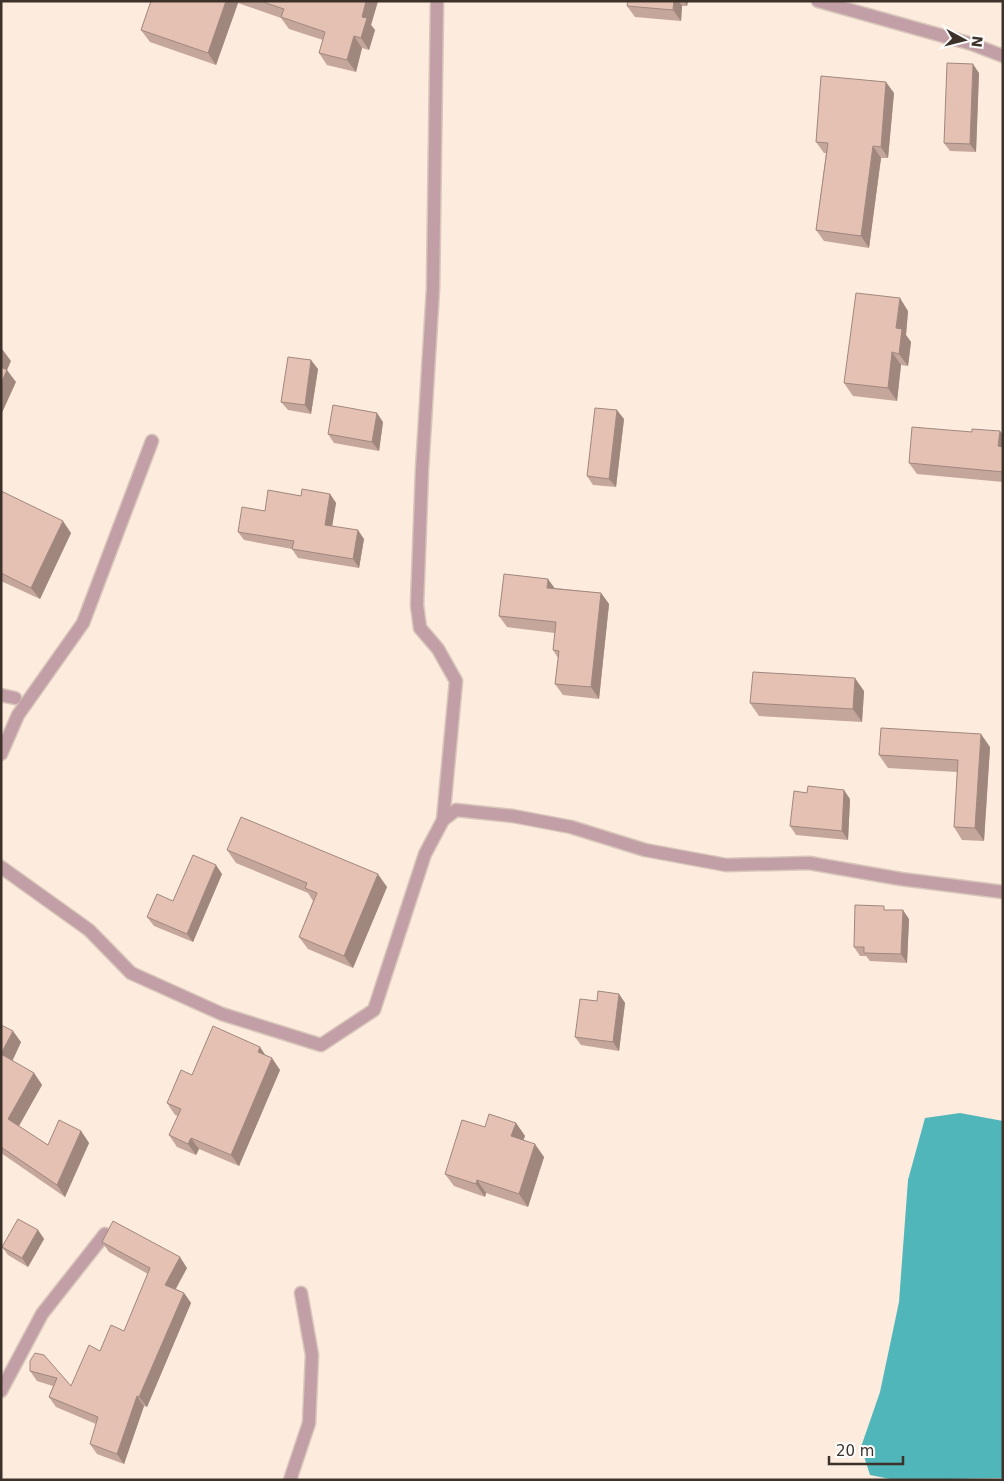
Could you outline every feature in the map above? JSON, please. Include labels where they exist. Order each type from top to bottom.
[{"type":"street","points":[[1,868],[89,930],[131,973],[222,1014],[321,1045],[374,1010],[425,854],[443,820],[456,681],[438,649],[420,628],[417,606],[422,470],[433,289],[437,1]]},
{"type":"street","points":[[818,1],[972,44],[1003,56]]},
{"type":"street","points":[[1,754],[18,715],[83,623],[152,441]]},
{"type":"street","points":[[1,694],[15,698]]},
{"type":"street","points":[[443,820],[456,810],[513,816],[571,827],[645,850],[726,865],[809,862],[901,879],[1003,892]]},
{"type":"street","points":[[1,1391],[5,1378],[42,1314],[105,1234]]},
{"type":"street","points":[[290,1480],[309,1423],[312,1355],[300,1292]]},
{"type":"water","points":[[960,1113],[1003,1121],[1003,1478],[895,1480],[870,1475],[861,1447],[880,1392],[899,1302],[908,1180],[925,1118]]},
{"type":"building","points":[[151,1],[226,1],[208,53],[141,30]]},
{"type":"building","points":[[260,1],[366,1],[362,17],[367,18],[361,38],[354,36],[347,60],[319,53],[325,32],[281,17],[284,9]]},
{"type":"building","points":[[628,1],[674,1],[673,10],[627,6]]},
{"type":"building","points":[[947,63],[973,64],[970,144],[944,143]]},
{"type":"building","points":[[821,76],[886,82],[881,147],[873,146],[861,236],[816,230],[828,143],[816,142]]},
{"type":"building","points":[[856,293],[900,298],[896,328],[902,329],[899,354],[892,352],[888,388],[844,383]]},
{"type":"building","points":[[288,357],[311,360],[305,405],[281,402]]},
{"type":"building","points":[[1,367],[7,370],[1,383]]},
{"type":"building","points":[[333,405],[377,413],[372,442],[328,434]]},
{"type":"building","points":[[595,408],[617,410],[609,479],[587,476]]},
{"type":"building","points":[[912,427],[972,432],[972,429],[1000,431],[998,446],[1003,447],[1003,472],[909,463]]},
{"type":"building","points":[[302,489],[330,494],[325,525],[358,530],[353,559],[292,549],[294,541],[238,532],[242,507],[265,511],[268,490],[301,496]]},
{"type":"building","points":[[1,491],[63,521],[31,588],[1,573]]},
{"type":"building","points":[[504,574],[548,579],[547,588],[601,593],[591,687],[555,684],[559,651],[553,650],[556,622],[499,616]]},
{"type":"building","points":[[753,672],[855,678],[853,709],[750,703]]},
{"type":"building","points":[[881,728],[981,734],[975,828],[954,827],[958,760],[879,755]]},
{"type":"building","points":[[808,786],[844,790],[842,831],[790,826],[794,791],[807,793]]},
{"type":"building","points":[[241,817],[378,874],[344,956],[299,937],[317,893],[305,888],[307,883],[227,850]]},
{"type":"building","points":[[193,855],[216,865],[187,934],[147,917],[157,894],[173,901]]},
{"type":"building","points":[[855,905],[884,906],[884,910],[903,910],[901,954],[864,953],[864,947],[854,947]]},
{"type":"building","points":[[598,991],[619,994],[613,1042],[575,1037],[580,999],[597,1001]]},
{"type":"building","points":[[1,1025],[13,1031],[1,1054]]},
{"type":"building","points":[[213,1026],[260,1047],[258,1052],[272,1058],[231,1155],[191,1138],[188,1144],[169,1135],[181,1109],[167,1103],[181,1070],[192,1075]]},
{"type":"building","points":[[1,1054],[34,1073],[8,1119],[48,1145],[59,1120],[81,1131],[57,1185],[1,1147]]},
{"type":"building","points":[[489,1114],[516,1123],[511,1136],[535,1144],[519,1194],[477,1180],[476,1184],[445,1174],[462,1120],[485,1127]]},
{"type":"building","points":[[18,1219],[38,1230],[22,1258],[2,1247]]},
{"type":"building","points":[[113,1221],[180,1257],[165,1285],[184,1293],[139,1397],[137,1396],[117,1454],[90,1444],[98,1417],[49,1397],[57,1378],[30,1371],[30,1361],[35,1353],[44,1355],[71,1386],[89,1345],[100,1351],[111,1325],[124,1331],[150,1268],[102,1242]]}]
